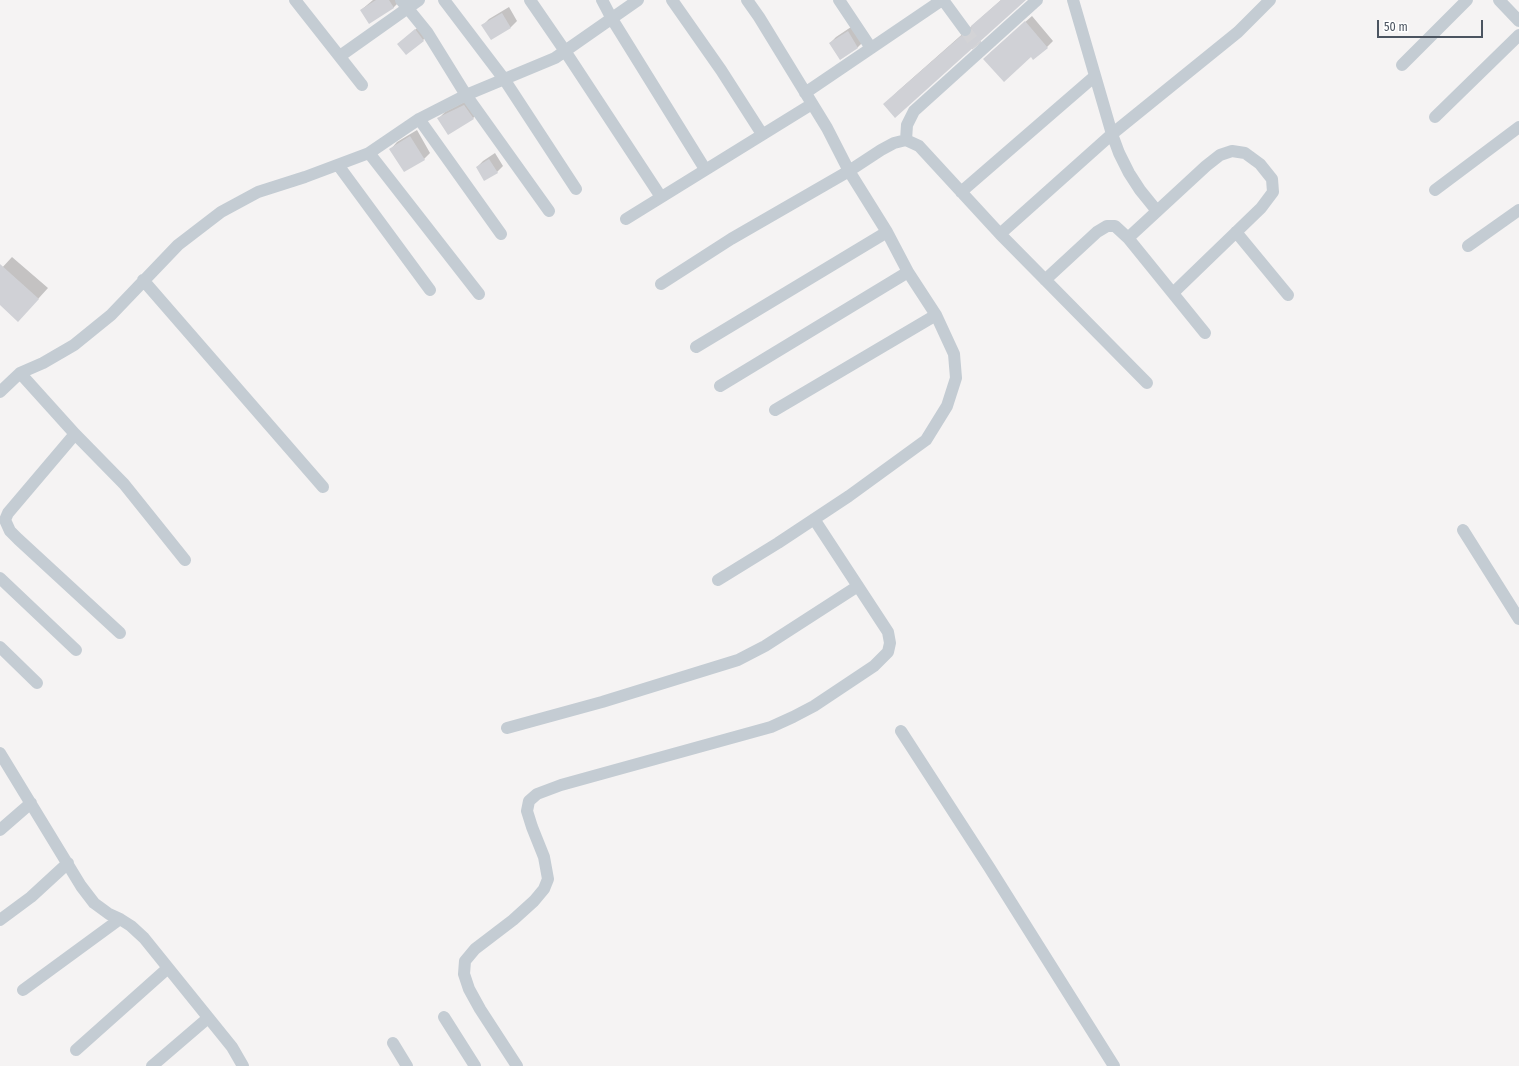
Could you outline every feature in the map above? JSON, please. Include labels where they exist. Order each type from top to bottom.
[{"type":"street","points":[[295,0],[362,85]]},
{"type":"street","points":[[340,56],[404,4],[419,0]]},
{"type":"street","points":[[444,0],[504,79],[576,189]]},
{"type":"street","points":[[530,0],[661,197]]},
{"type":"street","points":[[602,0],[612,19],[705,169]]},
{"type":"street","points":[[0,392],[20,373],[43,363],[74,345],[111,315],[178,245],[221,212],[258,192],[305,177],[369,153],[419,119],[466,95],[555,58],[638,0]]},
{"type":"street","points":[[672,0],[721,70],[762,134]]},
{"type":"street","points":[[718,580],[849,496],[926,440],[947,406],[956,378],[954,354],[936,315],[908,272],[887,232],[849,171],[827,128],[747,0]]},
{"type":"street","points":[[839,0],[871,48]]},
{"type":"street","points":[[805,92],[942,0],[964,30]]},
{"type":"street","points":[[906,140],[907,125],[914,111],[979,49],[1037,0]]},
{"type":"street","points":[[1073,0],[1112,134],[1119,153],[1129,173],[1157,211]]},
{"type":"street","points":[[1000,234],[1112,134],[1238,32],[1270,0]]},
{"type":"street","points":[[1402,65],[1467,0]]},
{"type":"street","points":[[1499,0],[1519,21]]},
{"type":"street","points":[[404,4],[427,32],[466,95],[548,211]]},
{"type":"street","points":[[1435,117],[1519,35]]},
{"type":"street","points":[[961,192],[1095,76]]},
{"type":"street","points":[[626,219],[812,104]]},
{"type":"street","points":[[419,119],[501,234]]},
{"type":"street","points":[[1435,190],[1519,127]]},
{"type":"street","points":[[661,284],[731,239],[849,171],[894,143],[906,140],[920,146],[1000,234],[1148,383]]},
{"type":"street","points":[[1128,238],[1206,166],[1220,155],[1232,151],[1245,153],[1260,164],[1272,179],[1272,192],[1261,208],[1173,294]]},
{"type":"street","points":[[369,153],[479,294]]},
{"type":"street","points":[[338,165],[430,290]]},
{"type":"street","points":[[1468,246],[1519,210]]},
{"type":"street","points":[[1045,280],[1097,232],[1107,226],[1115,226],[1128,238],[1205,333]]},
{"type":"street","points":[[696,347],[887,232]]},
{"type":"street","points":[[1236,232],[1288,294]]},
{"type":"street","points":[[720,386],[908,272]]},
{"type":"street","points":[[143,280],[323,487]]},
{"type":"street","points":[[775,410],[936,315]]},
{"type":"street","points":[[20,373],[75,434],[124,484],[185,560]]},
{"type":"street","points":[[75,434],[8,513],[5,520],[10,531],[18,539],[120,633]]},
{"type":"street","points":[[517,1066],[480,1009],[469,989],[464,974],[465,961],[475,949],[513,920],[534,901],[544,889],[548,879],[544,857],[527,811],[530,801],[537,794],[561,785],[771,727],[793,718],[814,706],[874,666],[888,652],[890,643],[888,632],[814,519]]},
{"type":"street","points":[[1463,530],[1519,619]]},
{"type":"street","points":[[0,578],[76,650]]},
{"type":"street","points":[[507,728],[602,702],[738,660],[765,646],[858,586]]},
{"type":"street","points":[[0,647],[37,683]]},
{"type":"street","points":[[901,731],[1114,1066]]},
{"type":"street","points":[[0,753],[81,886],[94,902],[109,914],[131,926],[144,938],[232,1047],[243,1066]]},
{"type":"street","points":[[0,830],[31,803]]},
{"type":"street","points":[[0,920],[31,897],[68,863]]},
{"type":"street","points":[[23,990],[120,919]]},
{"type":"street","points":[[76,1050],[168,968]]},
{"type":"street","points":[[444,1017],[475,1066]]},
{"type":"street","points":[[152,1066],[208,1018]]},
{"type":"street","points":[[393,1043],[407,1066]]},
{"type":"building","points":[[376,0],[389,0],[394,8],[369,24],[360,10]]},
{"type":"building","points":[[1001,0],[1026,0],[895,118],[883,104],[961,36],[970,36],[972,33],[971,26]]},
{"type":"building","points":[[502,13],[511,28],[491,40],[481,25]]},
{"type":"building","points":[[1025,21],[1048,48],[1033,60],[1031,57],[1004,82],[983,59]]},
{"type":"building","points":[[415,29],[424,41],[406,55],[397,44]]},
{"type":"building","points":[[848,31],[858,48],[840,60],[829,43]]},
{"type":"building","points":[[464,105],[474,119],[448,135],[437,118]]},
{"type":"building","points":[[410,136],[425,160],[404,172],[389,149]]},
{"type":"building","points":[[489,159],[498,173],[484,181],[476,167]]},
{"type":"building","points":[[0,264],[39,299],[18,322],[0,305]]},
{"type":"tunnel","points":[[965,30],[977,46]]}]
